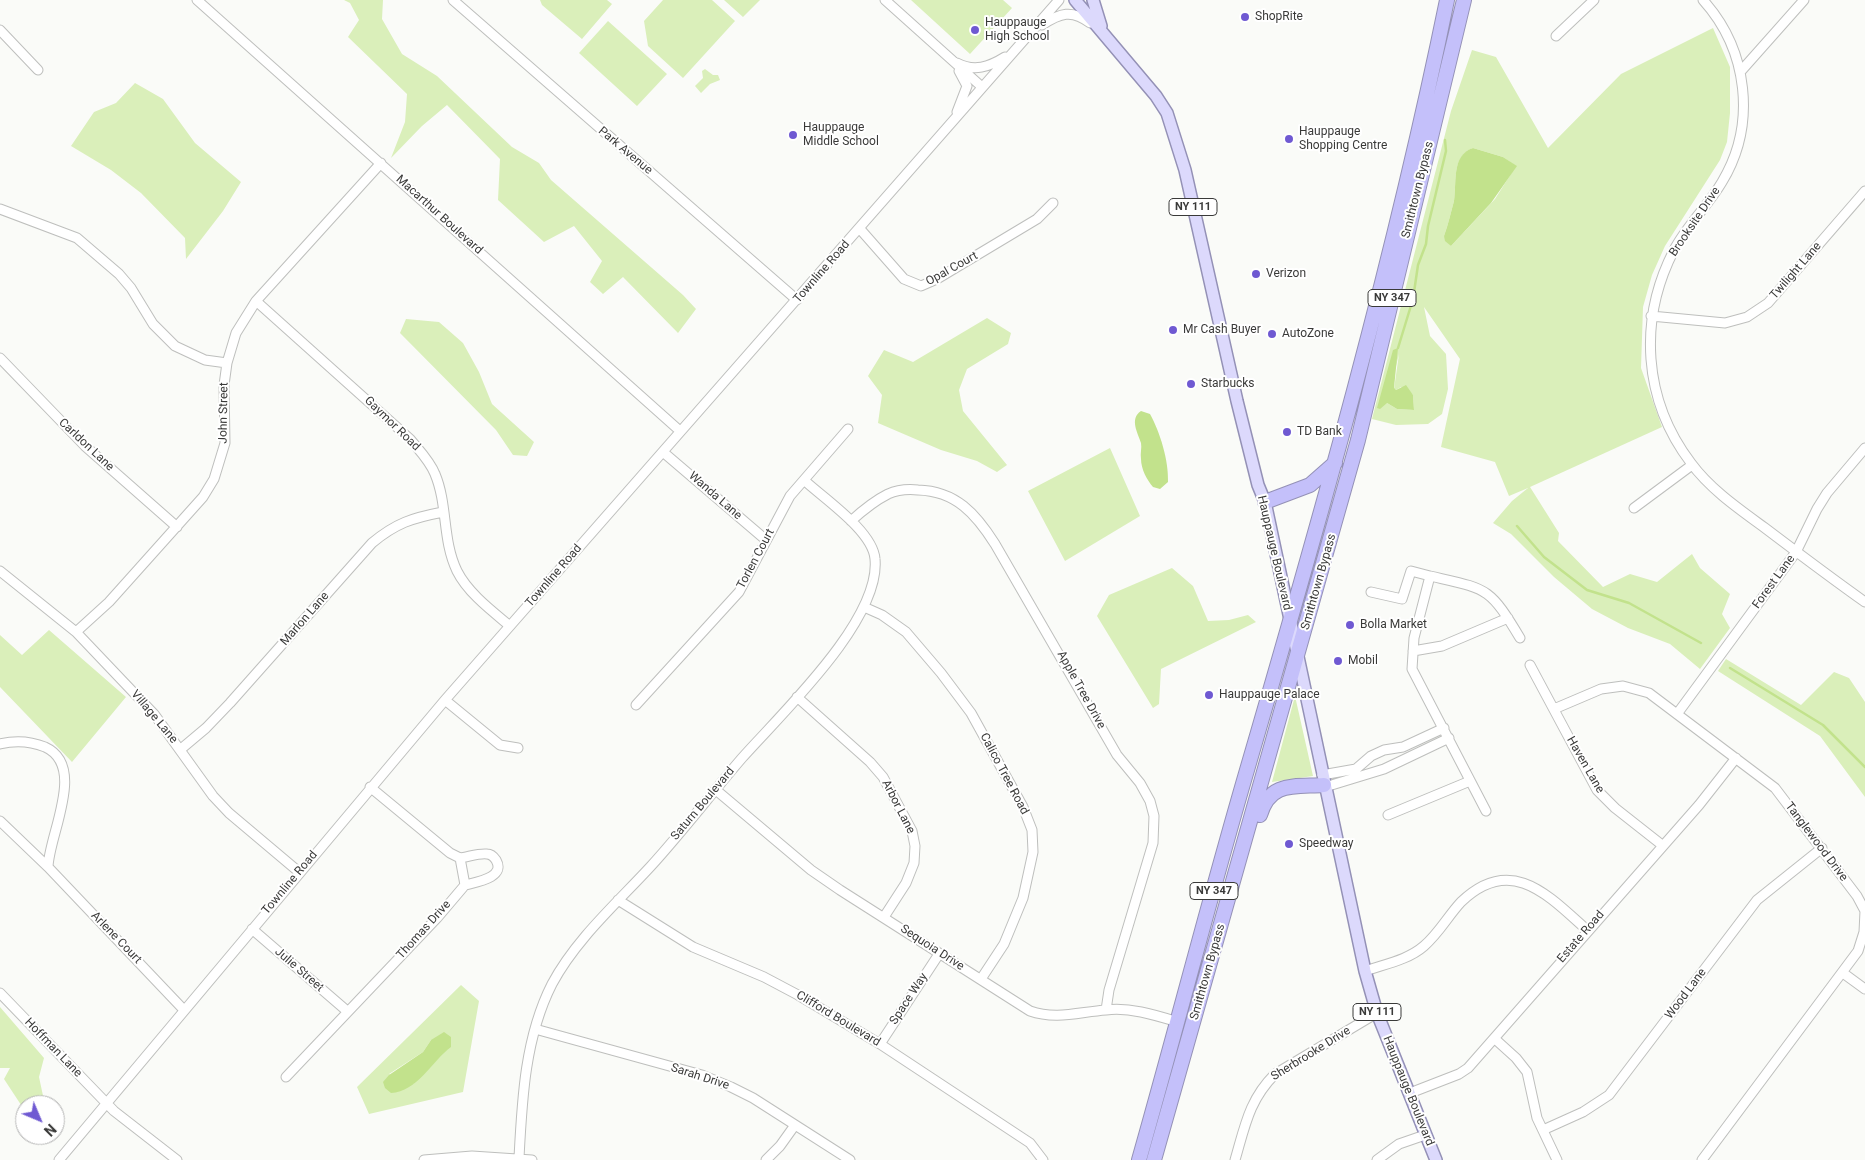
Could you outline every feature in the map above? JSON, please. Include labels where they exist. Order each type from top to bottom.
[{"type":"highway","name":"Smithtown Bypass","points":[[1139,1160],[1336,462],[1387,260],[1447,0]]},
{"type":"highway","name":"Smithtown Bypass","points":[[1154,1160],[1362,424],[1464,0]]},
{"type":"highway","points":[[1265,502],[1310,485],[1336,462]]},
{"type":"highway","points":[[1238,863],[1245,857],[1266,798],[1274,791],[1284,788],[1324,782]]},
{"type":"main road","name":"Hauppauge Boulevard","points":[[1075,0],[1153,91],[1167,112],[1185,170],[1236,401],[1258,484],[1265,502],[1365,971],[1377,1013],[1436,1160]]},
{"type":"main road","name":"NY 111","points":[[1093,0],[1099,22],[1106,37]]},
{"type":"street","name":"Macarthur Boulevard","points":[[197,0],[680,431]]},
{"type":"street","name":"Park Avenue","points":[[453,0],[797,300]]},
{"type":"street","points":[[885,0],[982,87]]},
{"type":"street","name":"Townline Road","points":[[59,1160],[370,787],[445,700],[1059,0]]},
{"type":"street","points":[[1556,36],[1594,0]]},
{"type":"street","name":"Brooksite Drive","points":[[1703,0],[1722,22],[1733,44],[1741,71],[1744,98],[1741,129],[1735,156],[1710,202],[1674,248],[1656,293],[1651,316],[1650,352],[1658,402],[1676,442],[1692,465],[1717,491],[1865,602]]},
{"type":"street","points":[[1741,71],[1804,0]]},
{"type":"street","points":[[1032,32],[1061,14],[1070,12],[1081,16],[1106,37]]},
{"type":"street","points":[[0,30],[38,70]]},
{"type":"street","points":[[948,57],[960,65],[978,69],[997,62],[1014,52]]},
{"type":"street","points":[[948,57],[964,77],[966,86],[952,122]]},
{"type":"street","name":"John Street","points":[[76,632],[109,602],[203,497],[214,480],[225,443],[224,385],[227,363],[236,333],[256,301],[380,163]]},
{"type":"street","name":"Twilight Lane","points":[[1651,316],[1725,323],[1747,317],[1768,303],[1865,191]]},
{"type":"street","name":"Opal Court","points":[[860,229],[904,278],[921,286],[937,279],[1037,219],[1054,203]]},
{"type":"street","points":[[0,210],[77,238],[119,274],[131,288],[153,324],[176,346],[205,360],[227,363]]},
{"type":"street","name":"Gaymor Road","points":[[256,301],[410,439],[435,474],[450,555],[458,574],[470,590],[510,626]]},
{"type":"street","name":"Carldon Lane","points":[[0,358],[85,446],[177,527]]},
{"type":"street","name":"Torlen Court","points":[[636,705],[739,592],[790,496],[848,428]]},
{"type":"street","name":"Forest Lane","points":[[1677,714],[1796,552],[1827,493],[1865,448]]},
{"type":"street","name":"Wanda Lane","points":[[663,452],[766,540]]},
{"type":"street","points":[[1634,508],[1692,465]]},
{"type":"street","name":"Saturn Boulevard","points":[[519,1158],[527,1066],[535,1029],[556,976],[583,939],[651,866],[832,655],[864,607],[873,581],[875,555],[867,540],[851,521],[804,480]]},
{"type":"street","name":"Apple Tree Drive","points":[[851,521],[870,505],[889,494],[908,489],[929,490],[951,496],[965,505],[979,520],[995,544],[1118,755],[1140,783],[1150,801],[1154,816],[1153,843],[1109,990],[1106,1010]]},
{"type":"street","name":"Marlon Lane","points":[[180,749],[206,728],[230,703],[372,543],[399,523],[414,517],[443,512]]},
{"type":"street","name":"Village Lane","points":[[0,571],[76,632],[154,714],[197,776],[229,814],[299,872]]},
{"type":"street","points":[[1371,592],[1402,599],[1411,571],[1470,585],[1487,591],[1500,605],[1520,638]]},
{"type":"street","points":[[1430,576],[1414,638],[1412,669],[1486,811]]},
{"type":"street","name":"Calico Tree Road","points":[[864,607],[882,615],[906,632],[971,713],[1023,807],[1032,830],[1033,852],[1022,898],[1004,944],[982,979]]},
{"type":"street","points":[[1413,651],[1442,646],[1508,618]]},
{"type":"street","name":"Haven Lane","points":[[1530,665],[1597,790],[1615,808],[1662,845]]},
{"type":"street","name":"Tanglewood Drive","points":[[1554,709],[1601,689],[1623,686],[1649,693],[1775,788],[1822,848],[1857,896],[1865,911],[1864,932],[1858,951],[1702,1160]]},
{"type":"street","name":"Arbor Lane","points":[[796,696],[870,762],[883,777],[912,831],[915,846],[914,863],[906,882],[884,917]]},
{"type":"street","points":[[445,700],[500,744],[518,748]]},
{"type":"street","points":[[1324,782],[1356,768],[1371,756],[1402,747],[1444,728]]},
{"type":"street","points":[[1324,782],[1395,764],[1449,738]]},
{"type":"street","points":[[0,744],[18,741],[34,743],[58,755],[62,762],[66,775],[66,787],[48,852],[48,867]]},
{"type":"street","points":[[1390,749],[1395,764]]},
{"type":"street","name":"Estate Road","points":[[1410,1093],[1459,1074],[1468,1068],[1699,804],[1736,758]]},
{"type":"street","points":[[1388,815],[1470,781]]},
{"type":"street","points":[[370,787],[450,853],[460,858],[487,854],[494,857],[498,864],[497,872],[490,878],[465,884],[460,858]]},
{"type":"street","name":"Sequoia Drive","points":[[716,790],[811,870],[1030,1011],[1042,1015],[1059,1016],[1106,1010],[1143,1012],[1178,1022]]},
{"type":"street","name":"Arlene Court","points":[[0,820],[48,867],[184,1009]]},
{"type":"street","name":"Wood Lane","points":[[1543,1130],[1583,1112],[1609,1095],[1757,900],[1822,848]]},
{"type":"street","points":[[1365,971],[1406,958],[1424,946],[1461,902],[1496,880],[1523,881],[1542,891],[1587,930]]},
{"type":"street","name":"Thomas Drive","points":[[286,1077],[437,918],[465,884]]},
{"type":"street","name":"Clifford Boulevard","points":[[618,900],[693,947],[764,977],[880,1044],[1030,1143],[1043,1160]]},
{"type":"street","name":"Julie Street","points":[[252,929],[347,1011]]},
{"type":"street","name":"Space Way","points":[[880,1044],[939,954]]},
{"type":"street","points":[[1843,973],[1865,990]]},
{"type":"street","name":"Hoffman Lane","points":[[0,993],[107,1104],[177,1160]]},
{"type":"street","name":"Sherbrooke Drive","points":[[1235,1160],[1249,1111],[1264,1085],[1275,1074],[1377,1013]]},
{"type":"street","name":"Sarah Drive","points":[[535,1029],[702,1075],[753,1098],[850,1160]]},
{"type":"street","points":[[1495,1039],[1516,1058],[1527,1072],[1532,1100],[1557,1160]]},
{"type":"street","points":[[766,1160],[780,1146],[795,1125]]},
{"type":"street","points":[[1377,1160],[1399,1144],[1425,1135]]},
{"type":"street","points":[[424,1160],[472,1156],[532,1160]]},
{"type":"shaded area","points":[[344,0],[383,0],[382,19],[402,54],[437,76],[512,147],[539,163],[551,180],[683,295],[696,309],[678,333],[623,277],[603,294],[590,282],[602,261],[574,226],[544,242],[498,200],[500,159],[447,105],[422,126],[391,158],[405,122],[407,94],[348,37],[359,20],[350,3]]},
{"type":"shaded area","points":[[540,0],[607,0],[612,4],[582,39],[542,5]]},
{"type":"shaded area","points":[[663,0],[712,0],[735,21],[683,78],[648,46],[644,21]]},
{"type":"shaded area","points":[[724,0],[760,0],[743,17]]},
{"type":"shaded area","points":[[911,0],[1003,0],[1012,8],[970,54]]},
{"type":"shaded area","points":[[608,21],[667,74],[637,106],[579,53]]},
{"type":"shaded area","points":[[1713,28],[1730,67],[1730,113],[1727,142],[1720,160],[1665,246],[1652,275],[1643,307],[1641,368],[1662,427],[1530,487],[1559,533],[1558,541],[1603,587],[1630,574],[1657,582],[1692,554],[1700,568],[1730,594],[1722,614],[1730,628],[1700,669],[1670,644],[1628,628],[1592,609],[1554,577],[1511,534],[1493,523],[1512,501],[1528,488],[1509,496],[1495,462],[1441,447],[1460,359],[1424,307],[1430,336],[1446,354],[1448,389],[1442,414],[1428,424],[1396,425],[1372,419],[1451,111],[1472,50],[1496,57],[1548,148],[1621,74]],"holes":[[[1473,148],[1503,157],[1516,166],[1495,199],[1451,246],[1444,236],[1454,201],[1456,171],[1461,157]],[[1399,354],[1394,389],[1396,390],[1401,387],[1413,395],[1414,410],[1397,409],[1387,403]]]},
{"type":"shaded area","points":[[705,69],[713,75],[718,75],[720,80],[710,84],[701,93],[695,86],[703,78],[702,71]]},
{"type":"shaded area","points":[[135,83],[163,99],[195,143],[241,182],[223,211],[186,259],[185,238],[141,193],[111,170],[71,146],[94,112],[116,103]]},
{"type":"shaded area","points":[[1473,148],[1503,157],[1517,166],[1491,203],[1451,246],[1445,241],[1444,236],[1454,201],[1456,170],[1461,157]]},
{"type":"shaded area","points":[[987,318],[1011,333],[1008,344],[967,369],[959,390],[963,411],[1007,465],[997,472],[977,461],[941,450],[878,423],[882,395],[868,376],[884,350],[913,362]]},
{"type":"shaded area","points":[[406,319],[439,322],[463,343],[479,372],[492,404],[534,442],[527,456],[513,455],[496,430],[400,333]]},
{"type":"shaded area","points":[[1398,348],[1394,388],[1396,390],[1406,385],[1413,395],[1414,410],[1397,409],[1387,403],[1380,409],[1377,408],[1393,350]]},
{"type":"shaded area","points":[[1141,411],[1150,414],[1157,429],[1165,456],[1168,482],[1160,489],[1153,487],[1142,467],[1141,443],[1135,422],[1137,414]]},
{"type":"shaded area","points":[[1110,448],[1140,516],[1065,561],[1028,491]]},
{"type":"shaded area","points":[[1172,568],[1193,586],[1208,621],[1229,620],[1248,615],[1256,622],[1161,669],[1159,704],[1153,708],[1097,616],[1109,595]]},
{"type":"shaded area","points":[[49,630],[126,697],[72,762],[0,687],[0,635],[22,655]]},
{"type":"shaded area","points":[[1726,659],[1801,705],[1834,672],[1849,678],[1865,702],[1865,797],[1820,736],[1718,671]]},
{"type":"shaded area","points":[[1295,696],[1313,776],[1272,782]]},
{"type":"shaded area","points":[[461,985],[479,1001],[463,1092],[369,1114],[357,1087]],"holes":[[[431,1040],[443,1053],[413,1084],[389,1074],[423,1052]]]},
{"type":"shaded area","points":[[0,1007],[44,1058],[39,1077],[43,1095],[15,1096],[4,1079],[10,1068],[0,1068]]},
{"type":"shaded area","points":[[444,1032],[451,1037],[451,1047],[424,1075],[409,1087],[400,1091],[391,1093],[385,1088],[383,1082],[389,1075],[423,1052],[431,1040]]},
{"type":"waterway","points":[[1398,348],[1413,299],[1418,265],[1426,244],[1428,226],[1446,151],[1445,140]]},
{"type":"waterway","points":[[1517,526],[1544,557],[1587,590],[1629,603],[1701,643]]},
{"type":"waterway","points":[[1730,668],[1823,725],[1865,767]]},
{"type":"place","name":"ShopRite","points":[[1245,17]]},
{"type":"place","name":"Hauppauge High School","points":[[975,30]]},
{"type":"place","name":"Hauppauge Middle School","points":[[793,135]]},
{"type":"place","name":"Hauppauge Shopping Centre","points":[[1289,139]]},
{"type":"place","name":"Verizon","points":[[1256,274]]},
{"type":"place","name":"Mr Cash Buyer","points":[[1173,330]]},
{"type":"place","name":"AutoZone","points":[[1272,334]]},
{"type":"place","name":"Starbucks","points":[[1191,384]]},
{"type":"place","name":"TD Bank","points":[[1287,432]]},
{"type":"place","name":"Bolla Market","points":[[1350,625]]},
{"type":"place","name":"Mobil","points":[[1338,661]]},
{"type":"place","name":"Hauppauge Palace","points":[[1209,695]]},
{"type":"place","name":"Speedway","points":[[1289,844]]}]
